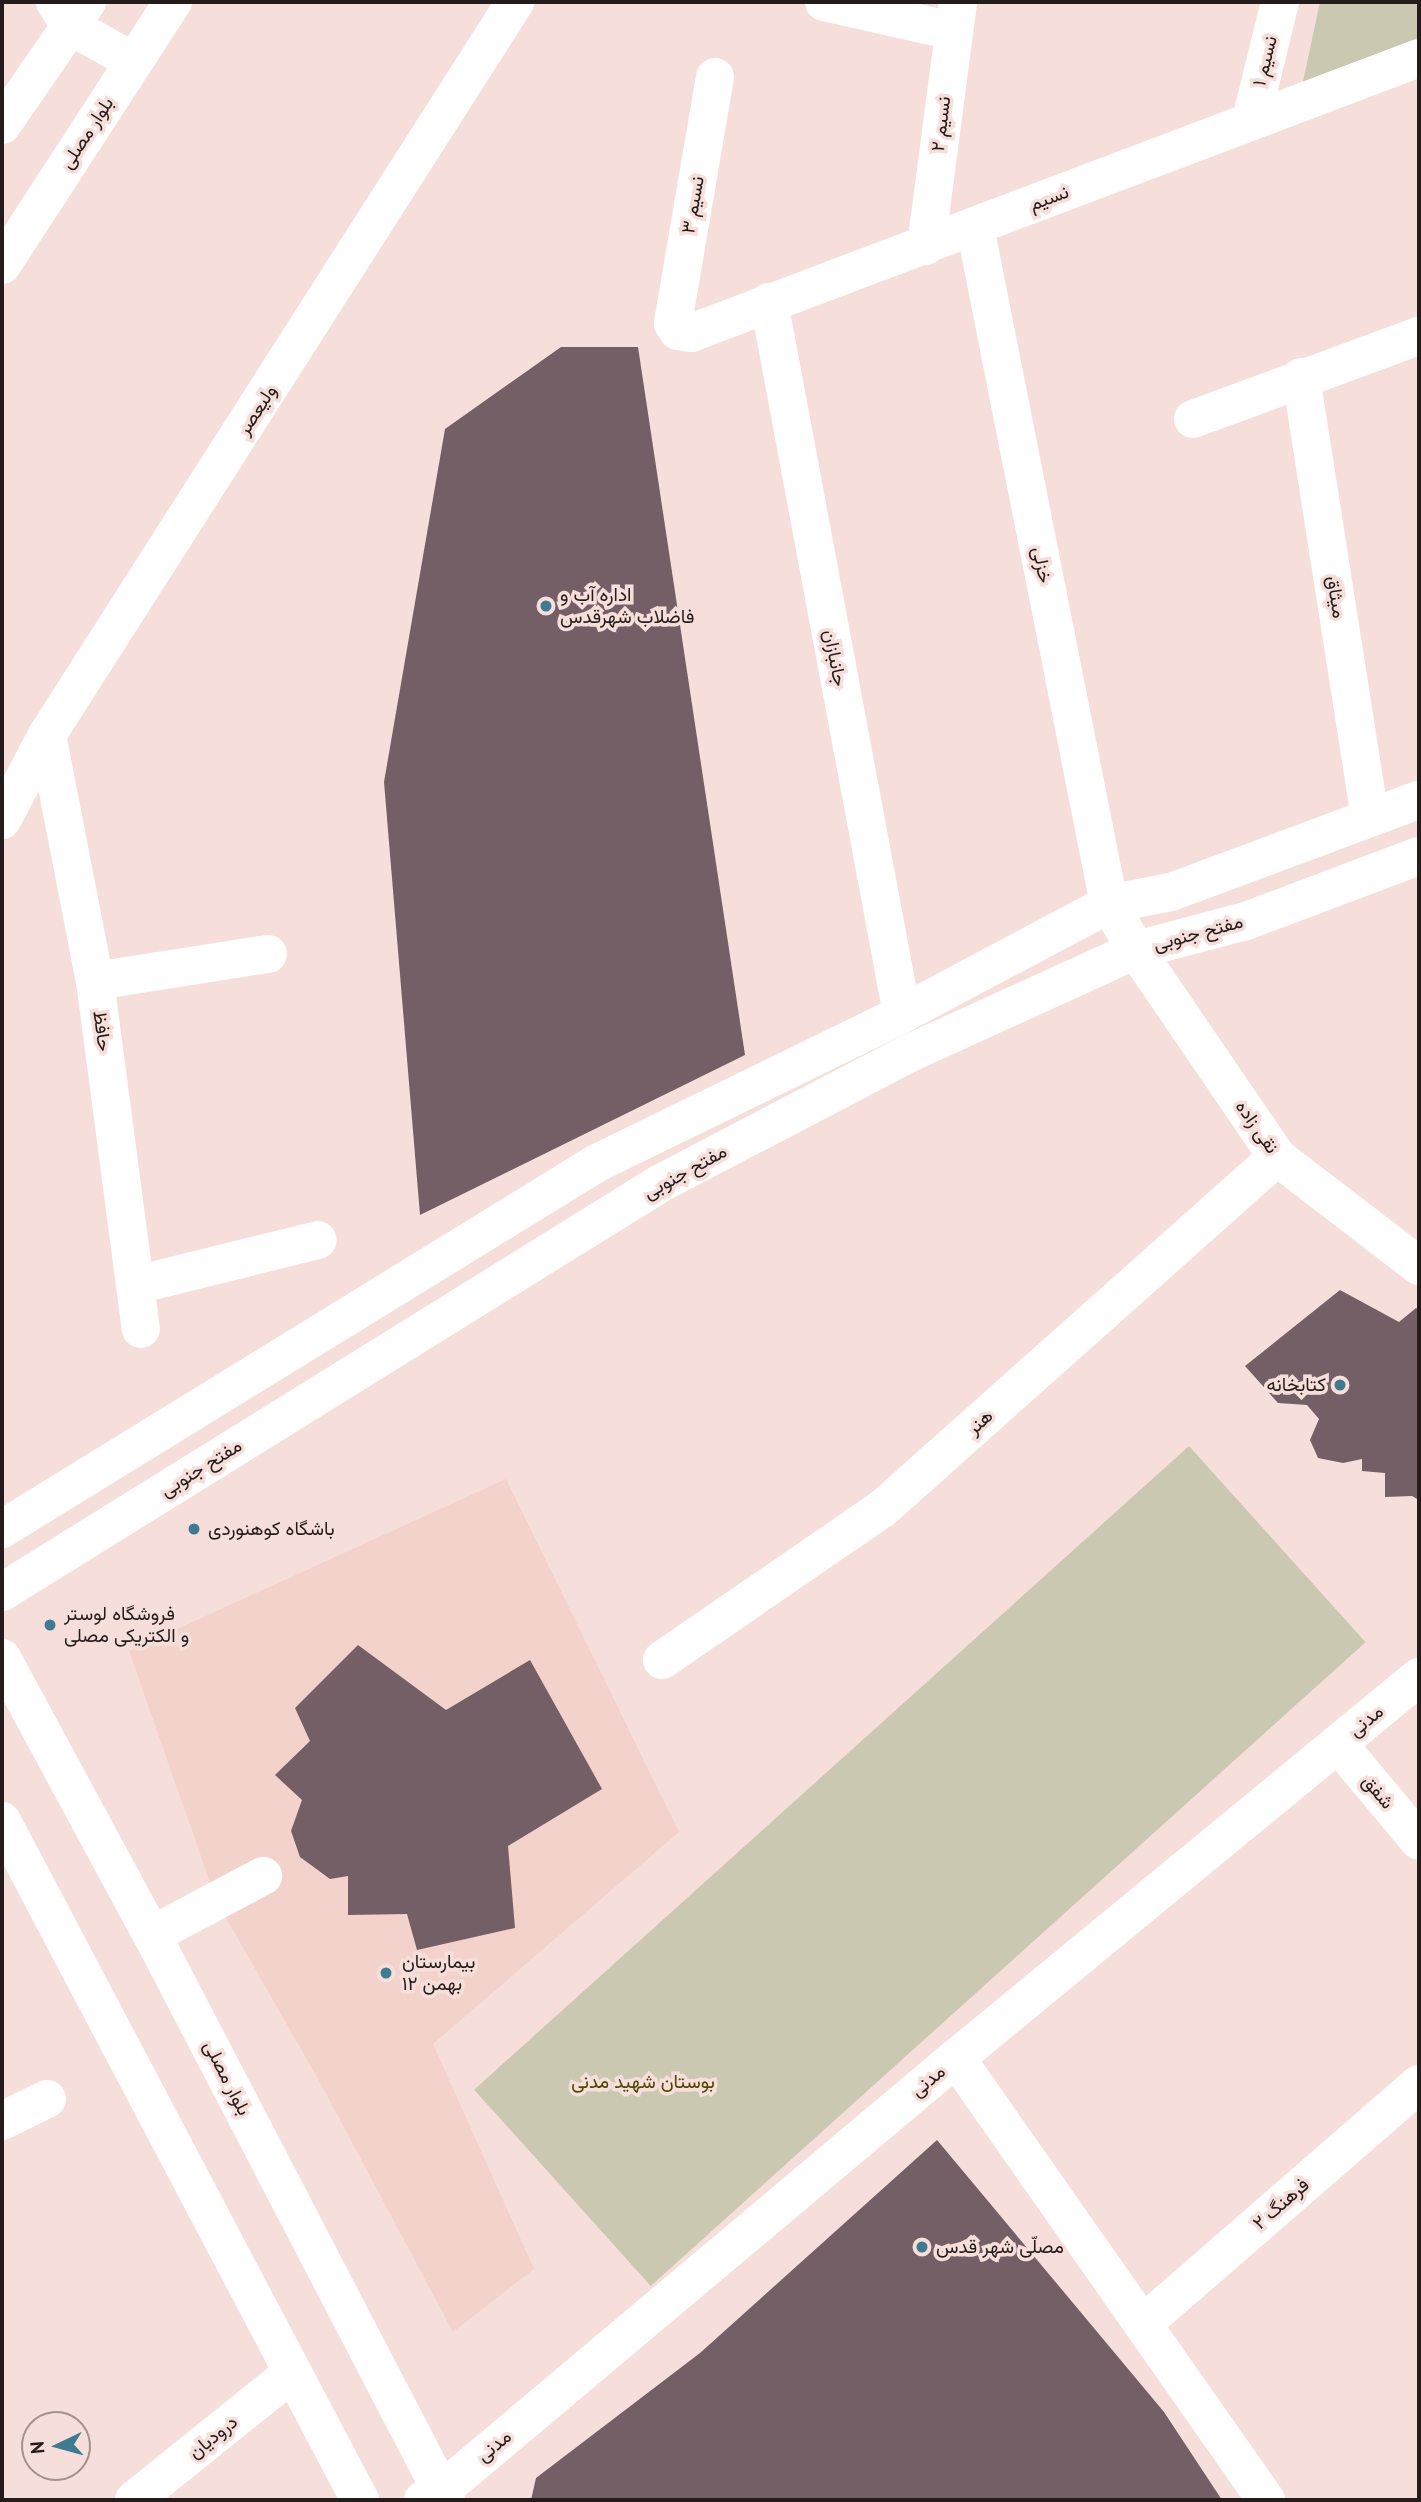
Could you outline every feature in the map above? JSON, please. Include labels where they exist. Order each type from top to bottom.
[{"type":"street","name":"بلوار مصلی","points":[[2,265],[173,2]]},
{"type":"street","name":"ولیعصر","points":[[2,820],[47,734],[276,381],[515,2]]},
{"type":"street","points":[[824,2],[955,16]]},
{"type":"street","name":"نسیم ۱","points":[[1251,120],[1280,2]]},
{"type":"street","points":[[2,125],[71,10],[133,61]]},
{"type":"street","name":"نسیم ۲","points":[[926,246],[955,16]]},
{"type":"street","name":"نسیم","points":[[678,331],[691,333],[1419,58]]},
{"type":"street","name":"نسیم ۳","points":[[678,331],[673,323],[715,77]]},
{"type":"street","name":"خزلی","points":[[975,227],[1109,904],[1136,950]]},
{"type":"street","name":"جانبازان","points":[[769,302],[902,1014]]},
{"type":"street","points":[[1193,419],[1301,377],[1419,336]]},
{"type":"street","name":"میثاق","points":[[1301,377],[1370,816]]},
{"type":"street","name":"حافظ","points":[[47,734],[95,981],[141,1329]]},
{"type":"street","points":[[2,1529],[597,1163],[639,1145],[902,1014],[1109,904],[1171,892],[1419,800]]},
{"type":"street","name":"مفتح جنوبی","points":[[2,1592],[662,1183],[912,1052],[1136,950],[1246,921],[1414,865]]},
{"type":"street","name":"نقی زاده","points":[[1136,950],[1277,1157],[1419,1266]]},
{"type":"street","points":[[95,981],[268,954]]},
{"type":"street","points":[[639,1145],[662,1183]]},
{"type":"street","name":"هنر","points":[[662,1660],[882,1509],[1277,1157]]},
{"type":"street","points":[[135,1285],[318,1240]]},
{"type":"street","name":"بلوار مصلی","points":[[2,1658],[152,1935],[437,2497]]},
{"type":"street","name":"مدنی","points":[[437,2497],[956,2058],[1419,1677]]},
{"type":"street","name":"شفق","points":[[1338,1744],[1419,1841]]},
{"type":"street","points":[[2,1821],[360,2500]]},
{"type":"street","points":[[152,1935],[263,1876]]},
{"type":"street","points":[[956,2058],[1266,2500]]},
{"type":"street","name":"فرهنگ ۲","points":[[1144,2323],[1419,2084]]},
{"type":"street","points":[[2,2121],[47,2099]]},
{"type":"street","name":"درودیان","points":[[134,2500],[292,2373]]},
{"type":"shaded area","name":"بیمارستان ۱۲ بهمن","points":[[506,1479],[679,1832],[433,2044],[534,2269],[453,2332],[322,2086],[217,1902],[129,1651]]},
{"type":"green space","points":[[1320,2],[1419,2],[1419,50],[1301,91]]},
{"type":"green space","name":"بوستان شهید مدنی","points":[[1189,1446],[1366,1642],[651,2286],[474,2090]]},
{"type":"building","name":"اداره آب و فاضلاب شهرقدس","points":[[561,347],[638,347],[745,1055],[420,1215],[384,782],[445,429]]},
{"type":"building","name":"کتابخانه","points":[[1340,1290],[1399,1322],[1416,1308],[1419,1310],[1419,1500],[1412,1496],[1385,1497],[1385,1473],[1362,1471],[1362,1459],[1343,1463],[1318,1458],[1310,1440],[1319,1419],[1307,1405],[1278,1403],[1245,1366]]},
{"type":"building","points":[[358,1645],[446,1710],[530,1660],[602,1789],[508,1846],[515,1928],[417,1950],[407,1914],[348,1915],[348,1876],[330,1879],[300,1857],[291,1831],[302,1800],[275,1775],[310,1741],[295,1708]]},
{"type":"building","name":"مصلّی شهر قدس","points":[[937,2140],[1164,2412],[1222,2500],[531,2500],[536,2478],[700,2353]]},
{"type":"place","name":"اداره آب و فاضلاب شهرقدس","points":[[546,606]]},
{"type":"place","name":"کتابخانه","points":[[1340,1385]]},
{"type":"place","name":"باشگاه کوهنوردی","points":[[194,1529]]},
{"type":"place","name":"فروشگاه لوستر و الکتریکی مصلی","points":[[50,1625]]},
{"type":"place","name":"بیمارستان ۱۲ بهمن","points":[[386,1973]]},
{"type":"place","name":"مصلّی شهر قدس","points":[[922,2247]]}]
